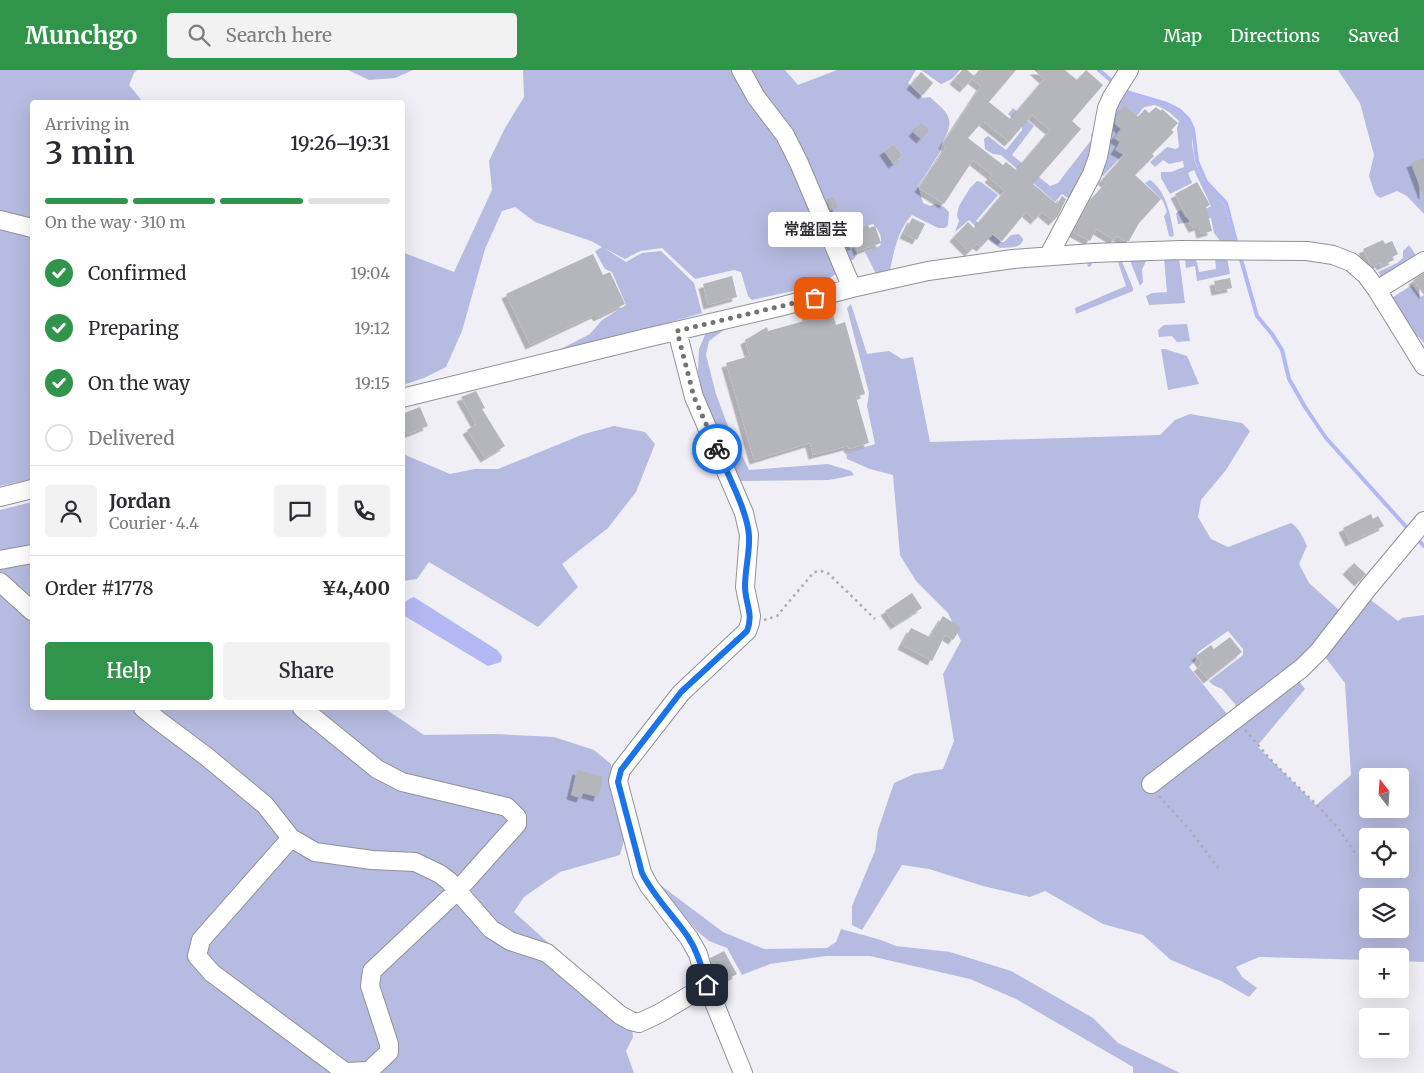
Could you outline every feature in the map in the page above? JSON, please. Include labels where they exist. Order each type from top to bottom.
[{"type":"street","points":[[741,70],[756,97],[785,135],[799,163],[852,288]]},
{"type":"street","points":[[1049,255],[1092,174],[1098,157],[1107,108],[1129,70]]},
{"type":"street","points":[[0,220],[30,228]]},
{"type":"street","points":[[405,397],[852,288],[936,270],[1049,255],[1171,250],[1308,251],[1333,255],[1351,262],[1366,275],[1377,290],[1424,366]]},
{"type":"street","points":[[1377,290],[1424,261]]},
{"type":"street","points":[[677,331],[694,397],[744,513],[749,535],[745,587],[750,620],[747,631],[681,692],[621,770],[618,782],[642,873],[649,886],[689,938],[698,954],[707,985],[743,1073]]},
{"type":"street","points":[[0,497],[30,490]]},
{"type":"street","points":[[1151,784],[1302,668],[1424,521]]},
{"type":"street","points":[[0,560],[30,554]]},
{"type":"street","points":[[0,582],[30,609]]},
{"type":"street","points":[[145,710],[265,804],[291,838],[315,852],[372,860],[414,862],[440,874],[491,929],[510,941],[547,953],[620,1015],[632,1021],[640,1023],[707,985]]},
{"type":"street","points":[[291,838],[201,940],[197,956],[212,973],[344,1072],[369,1072],[389,1052],[389,1044],[370,986],[372,971],[457,891],[517,824],[517,817],[507,807],[402,782],[377,769],[304,710]]},
{"type":"path","points":[[750,620],[766,620],[777,616],[814,572],[822,571],[829,574],[875,619]]},
{"type":"path","points":[[1235,719],[1272,761],[1326,814],[1357,856]]},
{"type":"path","points":[[1151,784],[1154,790],[1189,829],[1219,869]]},
{"type":"shaded area","points":[[0,70],[137,70],[129,85],[141,100],[30,100],[30,479],[0,486]]},
{"type":"shaded area","points":[[348,70],[413,70],[395,78],[369,80]]},
{"type":"shaded area","points":[[523,70],[737,70],[782,139],[837,273],[820,285],[752,300],[748,296],[741,272],[734,270],[695,279],[662,248],[640,251],[625,259],[604,248],[626,262],[642,253],[661,251],[694,283],[702,313],[561,354],[559,350],[590,334],[602,320],[626,305],[612,272],[605,269],[595,251],[602,247],[591,241],[535,222],[515,207],[502,211],[485,249],[462,331],[446,367],[424,378],[405,384],[405,253],[454,272],[492,190],[489,161],[505,128],[524,97]]},
{"type":"shaded area","points":[[744,70],[785,70],[798,85],[837,70],[916,70],[908,83],[923,98],[930,97],[946,113],[949,127],[940,152],[918,186],[923,203],[930,206],[936,204],[944,207],[949,212],[948,225],[945,228],[938,228],[912,215],[900,234],[890,270],[876,274],[865,252],[880,246],[881,237],[879,231],[873,224],[849,231],[845,236],[850,249],[854,248],[857,254],[854,259],[845,263]],"holes":[[[894,144],[903,156],[894,164],[884,151]]]},
{"type":"shaded area","points":[[921,70],[960,70],[952,79],[941,84]]},
{"type":"shaded area","points":[[1338,70],[1424,70],[1424,214],[1407,196],[1397,191],[1380,198],[1375,194],[1369,176],[1374,155],[1360,103]]},
{"type":"shaded area","points":[[1123,93],[1166,105],[1178,111],[1188,120],[1192,129],[1195,162],[1204,182],[1224,204],[1235,243],[1221,242],[1214,233],[1211,218],[1178,224],[1176,213],[1181,210],[1185,217],[1189,218],[1211,206],[1194,170],[1188,173],[1192,183],[1170,194],[1161,178],[1161,172],[1171,172],[1184,167],[1183,161],[1169,164],[1163,160],[1155,167],[1150,162],[1167,147],[1176,149],[1179,147],[1177,129],[1179,121],[1162,108],[1155,105],[1144,107],[1134,119],[1128,149],[1103,176],[1100,174],[1110,124]]},
{"type":"shaded area","points":[[1013,108],[1034,126],[1012,155],[1050,186],[1058,183],[1092,139],[1092,133],[1095,136],[1090,160],[1071,200],[1062,194],[1055,202],[1001,155],[993,154],[985,149],[984,139],[988,136],[1006,150],[1022,130],[1022,126],[1008,114]]},
{"type":"shaded area","points":[[1150,180],[1156,184],[1167,204],[1174,235],[1172,237],[1169,236],[1164,216],[1167,212],[1163,201],[1145,183]]},
{"type":"shaded area","points":[[977,181],[998,195],[976,221],[1001,242],[1004,242],[1011,235],[1019,234],[1023,239],[1017,246],[1000,248],[991,242],[969,220],[955,232],[959,221],[957,215],[959,206],[970,188]]},
{"type":"shaded area","points":[[1409,245],[1418,258],[1383,280],[1378,272],[1403,258],[1403,251]]},
{"type":"shaded area","points":[[1086,257],[1120,257],[1133,291],[1076,314],[1075,308],[1126,286],[1118,262],[1092,262],[1091,266],[1088,267]]},
{"type":"shaded area","points":[[1146,257],[1142,270],[1143,282],[1140,286],[1129,258]]},
{"type":"shaded area","points":[[1185,257],[1193,257],[1197,262],[1199,272],[1216,269],[1215,257],[1227,257],[1230,274],[1197,281],[1195,266],[1186,268]]},
{"type":"shaded area","points":[[1179,258],[1185,303],[1149,305],[1146,296],[1152,293],[1167,292],[1164,259]]},
{"type":"shaded area","points":[[1412,285],[1421,297],[1424,295],[1424,343],[1419,337],[1413,336],[1390,299]]},
{"type":"shaded area","points":[[851,304],[867,354],[889,351],[902,359],[913,357],[930,442],[1160,435],[1175,420],[1190,414],[1242,423],[1250,431],[1226,470],[1201,500],[1198,517],[1211,539],[1228,547],[1291,523],[1299,530],[1307,546],[1299,564],[1309,583],[1339,610],[1339,615],[1292,672],[1305,689],[1257,746],[1316,805],[1351,775],[1345,683],[1322,653],[1367,597],[1398,621],[1402,618],[1424,615],[1424,962],[1409,961],[1409,948],[1359,948],[1359,960],[1259,957],[1236,967],[1242,977],[1257,988],[1249,997],[1221,981],[1171,960],[1143,935],[1103,924],[1045,891],[1030,897],[983,886],[929,869],[902,865],[862,930],[852,925],[852,906],[875,851],[878,830],[894,783],[914,774],[943,769],[954,741],[943,674],[961,641],[948,613],[916,581],[900,555],[893,475],[870,469],[847,459],[846,453],[875,444],[867,406],[869,393],[847,308]],"holes":[[[1228,631],[1243,649],[1243,655],[1209,681],[1222,689],[1235,704],[1237,713],[1231,719],[1189,667],[1195,661],[1198,652]]]},
{"type":"shaded area","points":[[732,324],[709,341],[706,355],[716,394],[729,429],[749,470],[828,464],[851,471],[854,475],[829,480],[740,481],[702,393],[698,371],[699,349],[707,330]]},
{"type":"shaded area","points":[[1187,324],[1190,341],[1177,342],[1172,336],[1159,337],[1158,330],[1164,325]]},
{"type":"shaded area","points":[[1161,349],[1187,356],[1199,384],[1168,390]]},
{"type":"shaded area","points":[[614,426],[645,432],[655,444],[636,492],[608,528],[562,564],[578,587],[538,627],[429,562],[417,579],[405,581],[405,455],[450,474],[475,469],[498,469],[584,434]]},
{"type":"shaded area","points":[[30,502],[30,710],[387,710],[424,735],[492,734],[554,737],[594,750],[611,764],[625,836],[620,855],[560,872],[524,897],[514,912],[631,1017],[633,1037],[626,1051],[634,1073],[0,1073],[0,510]]},
{"type":"shaded area","points":[[414,597],[497,650],[502,656],[501,662],[488,666],[405,616],[405,602]]},
{"type":"shaded area","points":[[655,881],[723,932],[764,949],[827,948],[836,942],[841,929],[896,946],[950,952],[1011,971],[1093,1018],[1118,1043],[1180,1073],[1133,1073],[1133,1067],[1016,999],[970,979],[870,956],[826,956],[770,964],[742,975],[727,948],[709,941],[697,931]]},
{"type":"building","points":[[962,70],[967,70],[974,76],[979,70],[1016,70],[989,102],[1010,119],[1044,79],[1034,70],[1065,70],[1077,80],[1086,70],[1103,85],[1072,121],[1081,129],[1033,184],[1057,204],[1062,196],[1066,199],[1058,216],[1053,221],[1042,212],[1035,220],[1026,212],[1002,241],[993,234],[981,247],[977,244],[969,252],[954,237],[968,222],[974,228],[1005,191],[989,178],[992,175],[973,160],[944,204],[919,188],[946,147],[943,144],[981,86],[972,79],[964,88],[954,80]],"holes":[[[1032,115],[1050,130],[1016,170],[1006,162],[1003,165],[968,138],[983,121],[1009,142]]]},
{"type":"building","points":[[921,72],[933,83],[923,95],[911,85]]},
{"type":"building","points":[[1124,106],[1138,117],[1145,109],[1149,113],[1156,107],[1161,111],[1162,109],[1178,123],[1171,130],[1174,132],[1152,154],[1154,156],[1135,175],[1161,199],[1139,223],[1129,241],[1125,241],[1117,236],[1114,240],[1096,229],[1090,241],[1073,232],[1090,200],[1106,183],[1102,180],[1124,155],[1115,150],[1120,142],[1114,138],[1121,129],[1115,124],[1116,116]]},
{"type":"building","points":[[921,123],[929,130],[921,139],[913,132]]},
{"type":"building","points":[[894,144],[903,156],[893,164],[884,151]]},
{"type":"building","points":[[1424,158],[1424,195],[1423,195],[1411,163]]},
{"type":"building","points":[[1197,182],[1210,205],[1206,207],[1212,231],[1201,234],[1199,226],[1193,228],[1175,194]]},
{"type":"building","points":[[834,197],[838,207],[831,210],[826,199]]},
{"type":"building","points":[[912,218],[925,224],[917,240],[904,234]]},
{"type":"building","points":[[868,225],[869,228],[875,226],[881,243],[858,251],[856,245],[851,247],[847,237],[853,235],[852,231]]},
{"type":"building","points":[[1383,240],[1385,244],[1392,241],[1398,254],[1392,257],[1394,260],[1381,266],[1380,263],[1372,266],[1363,249]]},
{"type":"building","points":[[593,254],[603,275],[610,272],[625,304],[598,317],[596,314],[530,345],[506,294]]},
{"type":"building","points":[[1424,273],[1424,295],[1413,280]]},
{"type":"building","points":[[732,276],[737,297],[708,305],[703,284]]},
{"type":"building","points":[[1230,278],[1232,288],[1216,291],[1214,281]]},
{"type":"building","points":[[830,305],[836,325],[845,322],[865,394],[856,397],[869,443],[849,449],[848,446],[813,455],[810,443],[754,460],[726,363],[750,356],[745,340],[767,327],[768,331],[808,320],[806,311]]},
{"type":"building","points":[[476,391],[485,408],[482,409],[505,446],[485,458],[467,430],[476,424],[461,397]]},
{"type":"building","points":[[420,407],[428,426],[408,434],[405,428],[405,413]]},
{"type":"building","points":[[1371,514],[1373,519],[1378,516],[1384,526],[1350,542],[1343,528]]},
{"type":"building","points":[[1354,563],[1366,574],[1359,582],[1347,570]]},
{"type":"building","points":[[912,593],[922,608],[895,625],[885,611]]},
{"type":"building","points":[[943,616],[961,628],[953,640],[945,635],[932,661],[902,645],[911,628],[930,637]]},
{"type":"building","points":[[1230,637],[1242,652],[1208,679],[1198,667],[1202,664],[1196,656],[1211,645],[1214,649]]},
{"type":"building","points":[[577,770],[603,777],[598,797],[583,793],[581,798],[571,795]]},
{"type":"building","points":[[724,951],[737,974],[720,983],[714,973],[710,958]]},
{"type":"waterway","points":[[1099,70],[1114,83]]},
{"type":"waterway","points":[[1122,89],[1126,92],[1167,104],[1179,110],[1189,120],[1193,129],[1197,161],[1206,182],[1226,203],[1237,245]]},
{"type":"waterway","points":[[1240,256],[1257,316],[1282,350],[1289,379],[1305,407],[1326,438],[1409,530]]},
{"type":"waterway","points":[[1415,537],[1424,546]]},
{"type":"way so far","points":[[717,449],[694,397],[677,331],[815,298]]},
{"type":"place","name":"常盤園芸","points":[[815,298]]},
{"type":"route","points":[[707,985],[698,954],[689,938],[649,886],[642,873],[618,782],[621,770],[681,692],[747,631],[750,623],[751,616],[745,587],[749,535],[744,513],[717,449]]}]
